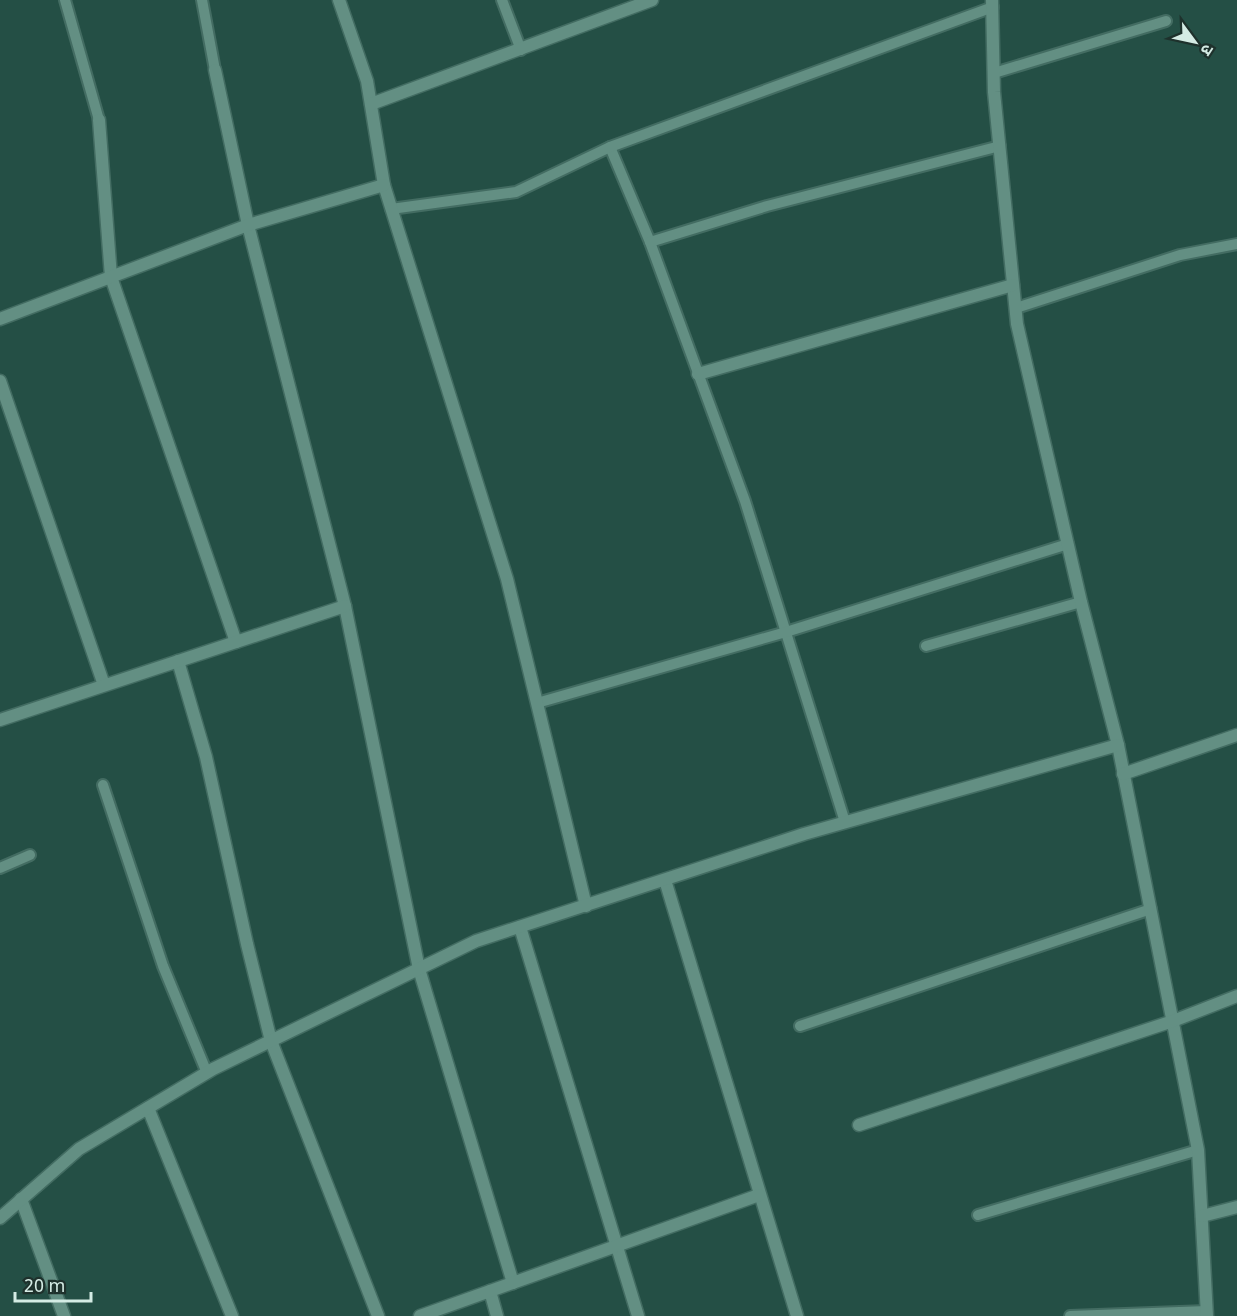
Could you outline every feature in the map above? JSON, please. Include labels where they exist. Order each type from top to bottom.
[{"type":"street","points":[[339,0],[367,81],[384,185],[507,579],[586,906]]},
{"type":"street","points":[[371,105],[652,0]]},
{"type":"street","points":[[992,4],[994,73],[1016,308],[1081,602],[1118,745],[1198,1150],[1207,1313]]},
{"type":"street","points":[[215,70],[248,225],[345,606],[419,969],[513,1283]]},
{"type":"street","points":[[99,120],[111,277],[236,642]]},
{"type":"street","points":[[0,319],[248,225],[384,185]]},
{"type":"street","points":[[698,374],[1013,285]]},
{"type":"street","points":[[0,381],[104,685]]},
{"type":"street","points":[[0,720],[345,606]]},
{"type":"street","points":[[178,661],[206,757],[271,1041],[378,1316]]},
{"type":"street","points":[[1123,774],[1237,735]]},
{"type":"street","points":[[0,1218],[79,1149],[207,1073],[476,941],[845,822],[1118,745]]},
{"type":"street","points":[[665,880],[797,1316]]},
{"type":"street","points":[[520,927],[615,1247],[638,1316]]},
{"type":"street","points":[[859,1125],[1173,1022],[1237,996]]},
{"type":"street","points":[[148,1108],[232,1316]]},
{"type":"street","points":[[420,1316],[759,1196]]},
{"type":"street","points":[[21,1199],[64,1316]]},
{"type":"street","points":[[1202,1216],[1237,1207]]},
{"type":"street","points":[[490,1291],[497,1316]]},
{"type":"lane","points":[[65,0],[99,120]]},
{"type":"lane","points":[[202,0],[215,70]]},
{"type":"lane","points":[[502,0],[522,50]]},
{"type":"lane","points":[[391,209],[516,192],[610,147],[992,4]]},
{"type":"lane","points":[[994,73],[1166,21]]},
{"type":"lane","points":[[650,242],[767,206],[1000,146]]},
{"type":"lane","points":[[610,147],[650,242],[745,501],[845,822]]},
{"type":"lane","points":[[1016,308],[1180,255],[1237,244]]},
{"type":"lane","points":[[537,703],[786,632],[1068,544]]},
{"type":"lane","points":[[926,646],[1081,602]]},
{"type":"lane","points":[[103,785],[163,966],[207,1073]]},
{"type":"lane","points":[[0,868],[30,855]]},
{"type":"lane","points":[[800,1026],[1151,909]]},
{"type":"lane","points":[[978,1215],[1198,1150]]},
{"type":"lane","points":[[1070,1316],[1207,1313]]}]
